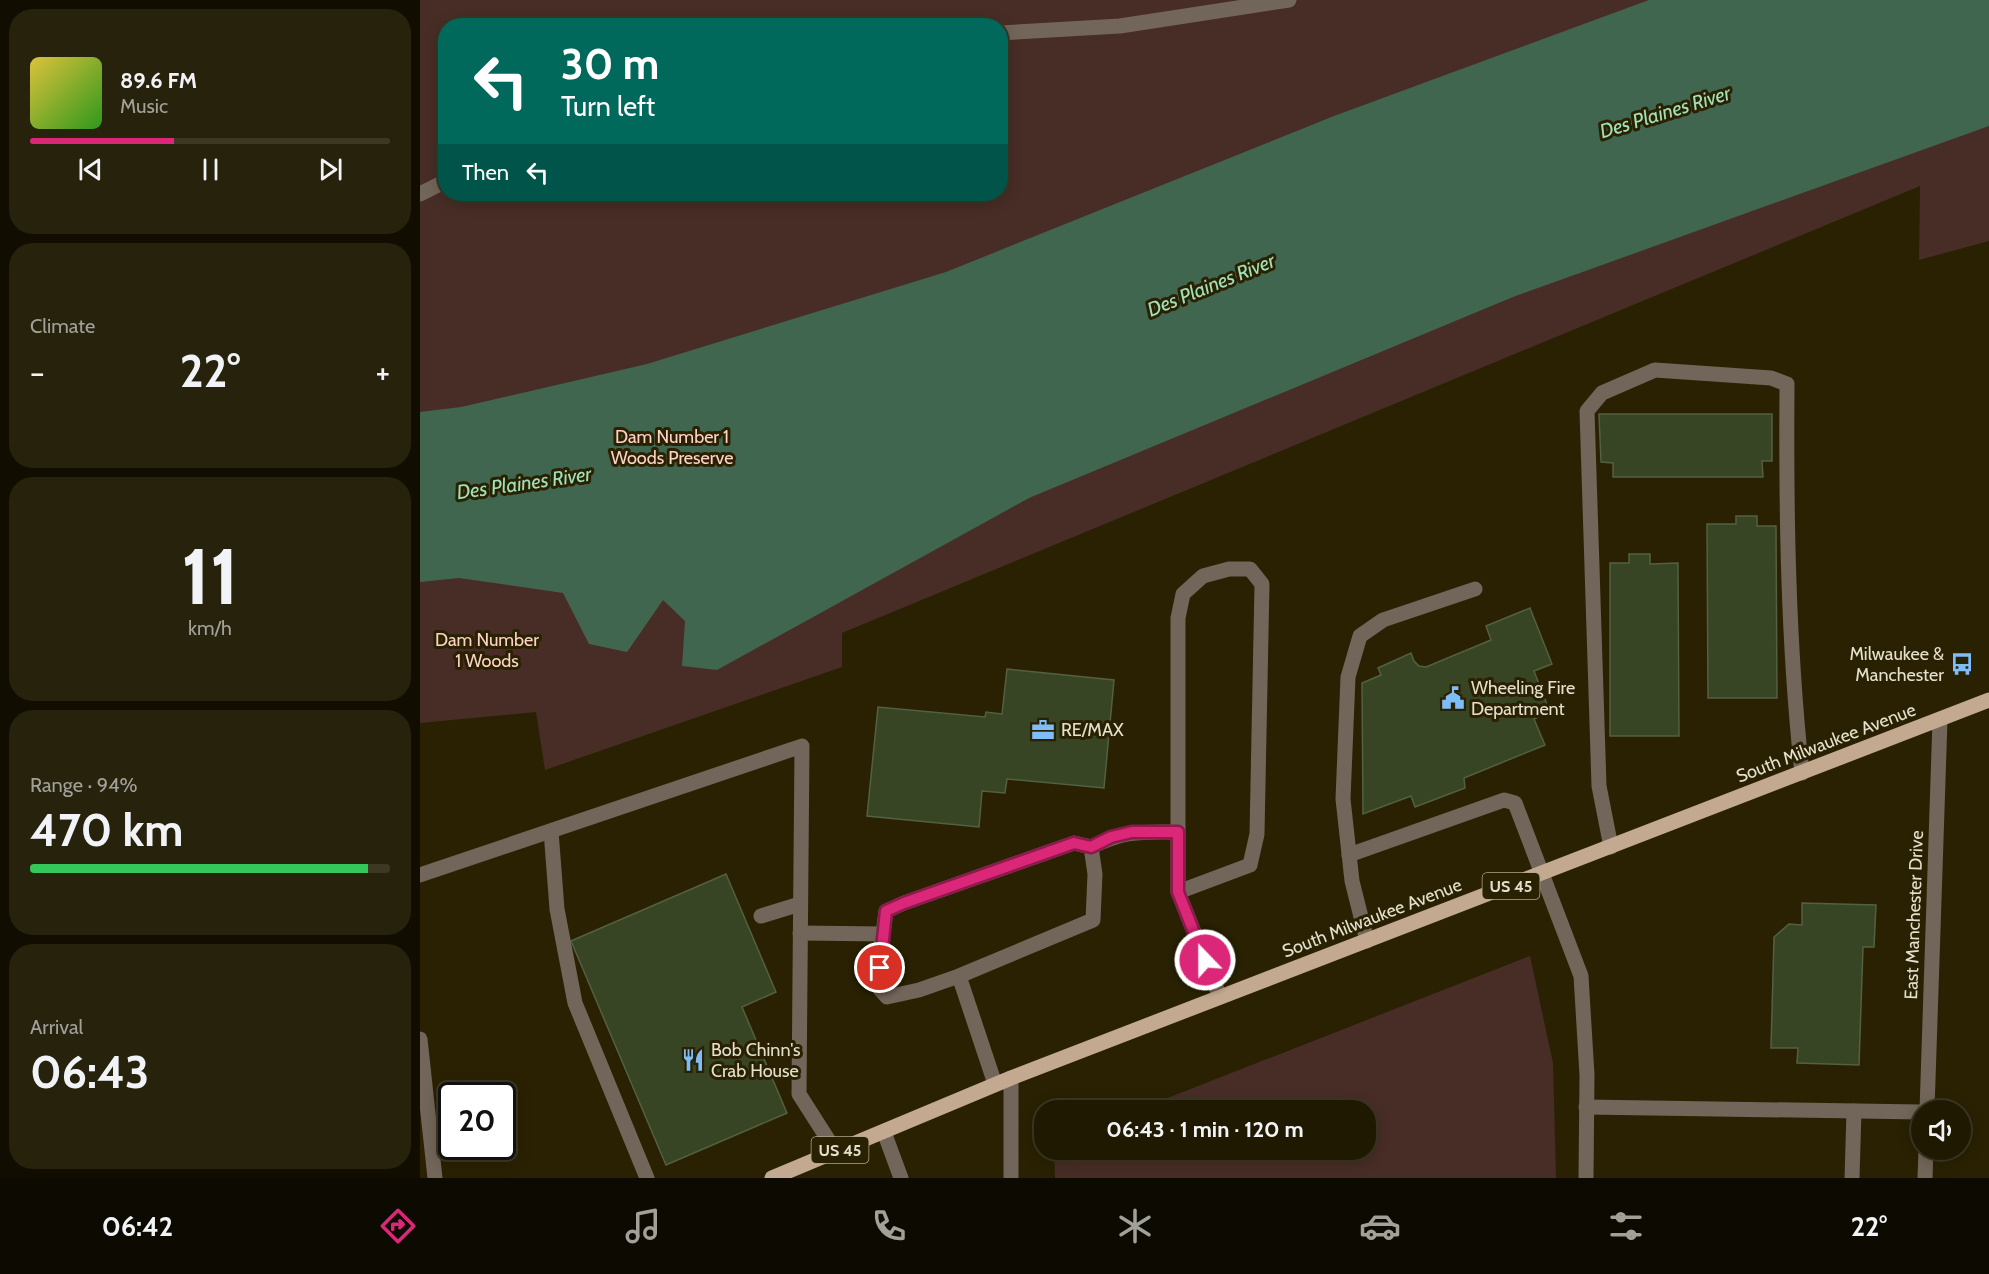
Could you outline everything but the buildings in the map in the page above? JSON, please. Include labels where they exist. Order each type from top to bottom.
[{"type":"main road","name":"South Milwaukee Avenue","points":[[772,1178],[995,1084],[1989,700]]},
{"type":"street","points":[[1008,33],[1120,26],[1290,0]]},
{"type":"street","points":[[420,194],[438,185]]},
{"type":"street","points":[[1611,847],[1599,786],[1587,411],[1602,393],[1655,370],[1771,378],[1787,384],[1786,474],[1794,702],[1802,774]]},
{"type":"street","points":[[1178,892],[1250,865],[1257,834],[1262,584],[1250,569],[1229,569],[1203,576],[1183,594],[1178,618],[1178,892],[1220,997]]},
{"type":"street","points":[[1367,941],[1352,881],[1343,799],[1348,677],[1360,636],[1383,620],[1475,589]]},
{"type":"street","name":"East Manchester Drive","points":[[1927,1100],[1940,720]]},
{"type":"street","points":[[420,875],[802,746],[799,1094],[836,1152]]},
{"type":"street","points":[[1348,855],[1504,800],[1515,803],[1581,976],[1586,1178]]},
{"type":"street","points":[[551,831],[557,909],[575,1003],[647,1178]]},
{"type":"street","points":[[1091,847],[1095,874],[1092,920],[959,976],[919,990],[887,997],[879,988],[886,911],[1074,843],[1091,847],[1111,837],[1132,832],[1178,832]]},
{"type":"street","points":[[761,916],[800,904]]},
{"type":"street","points":[[800,933],[883,934]]},
{"type":"street","points":[[959,976],[995,1084]]},
{"type":"street","points":[[420,1039],[435,1178]]},
{"type":"street","points":[[1011,1078],[1011,1178]]},
{"type":"street","points":[[1586,1107],[1911,1112]]},
{"type":"street","points":[[1852,1178],[1854,1111]]},
{"type":"street","points":[[884,1132],[901,1178]]},
{"type":"street","points":[[1925,1178],[1926,1160]]},
{"type":"green space","name":"Dam Number 1 Woods Preserve","points":[[420,0],[1989,0],[1989,241],[1919,260],[1920,186],[842,633],[842,667],[545,770],[536,712],[420,723]]},
{"type":"green space","points":[[1530,956],[1553,1063],[1556,1178],[1055,1178],[1054,1160],[1376,1160],[1376,1100],[1163,1100]]},
{"type":"water","name":"Des Plaines River","points":[[1649,0],[1989,0],[1989,126],[1513,297],[1029,498],[717,670],[682,666],[685,621],[663,600],[627,652],[589,644],[563,593],[459,578],[420,582],[420,412],[461,407],[647,364],[946,272],[1334,116]]},
{"type":"place","name":"Milwaukee & Manchester","points":[[1962,664]]},
{"type":"place","name":"Wheeling Fire Department","points":[[1453,698]]},
{"type":"place","name":"RE/MAX","points":[[1043,730]]},
{"type":"place","name":"Bob Chinn's Crab House","points":[[693,1060]]},
{"type":"route","points":[[880,968],[886,911],[1074,843],[1091,847],[1111,837],[1132,832],[1178,832],[1178,892],[1205,960]]},
{"type":"park label","name":"Dam Number 1 Woods","points":[[487,650]]}]
